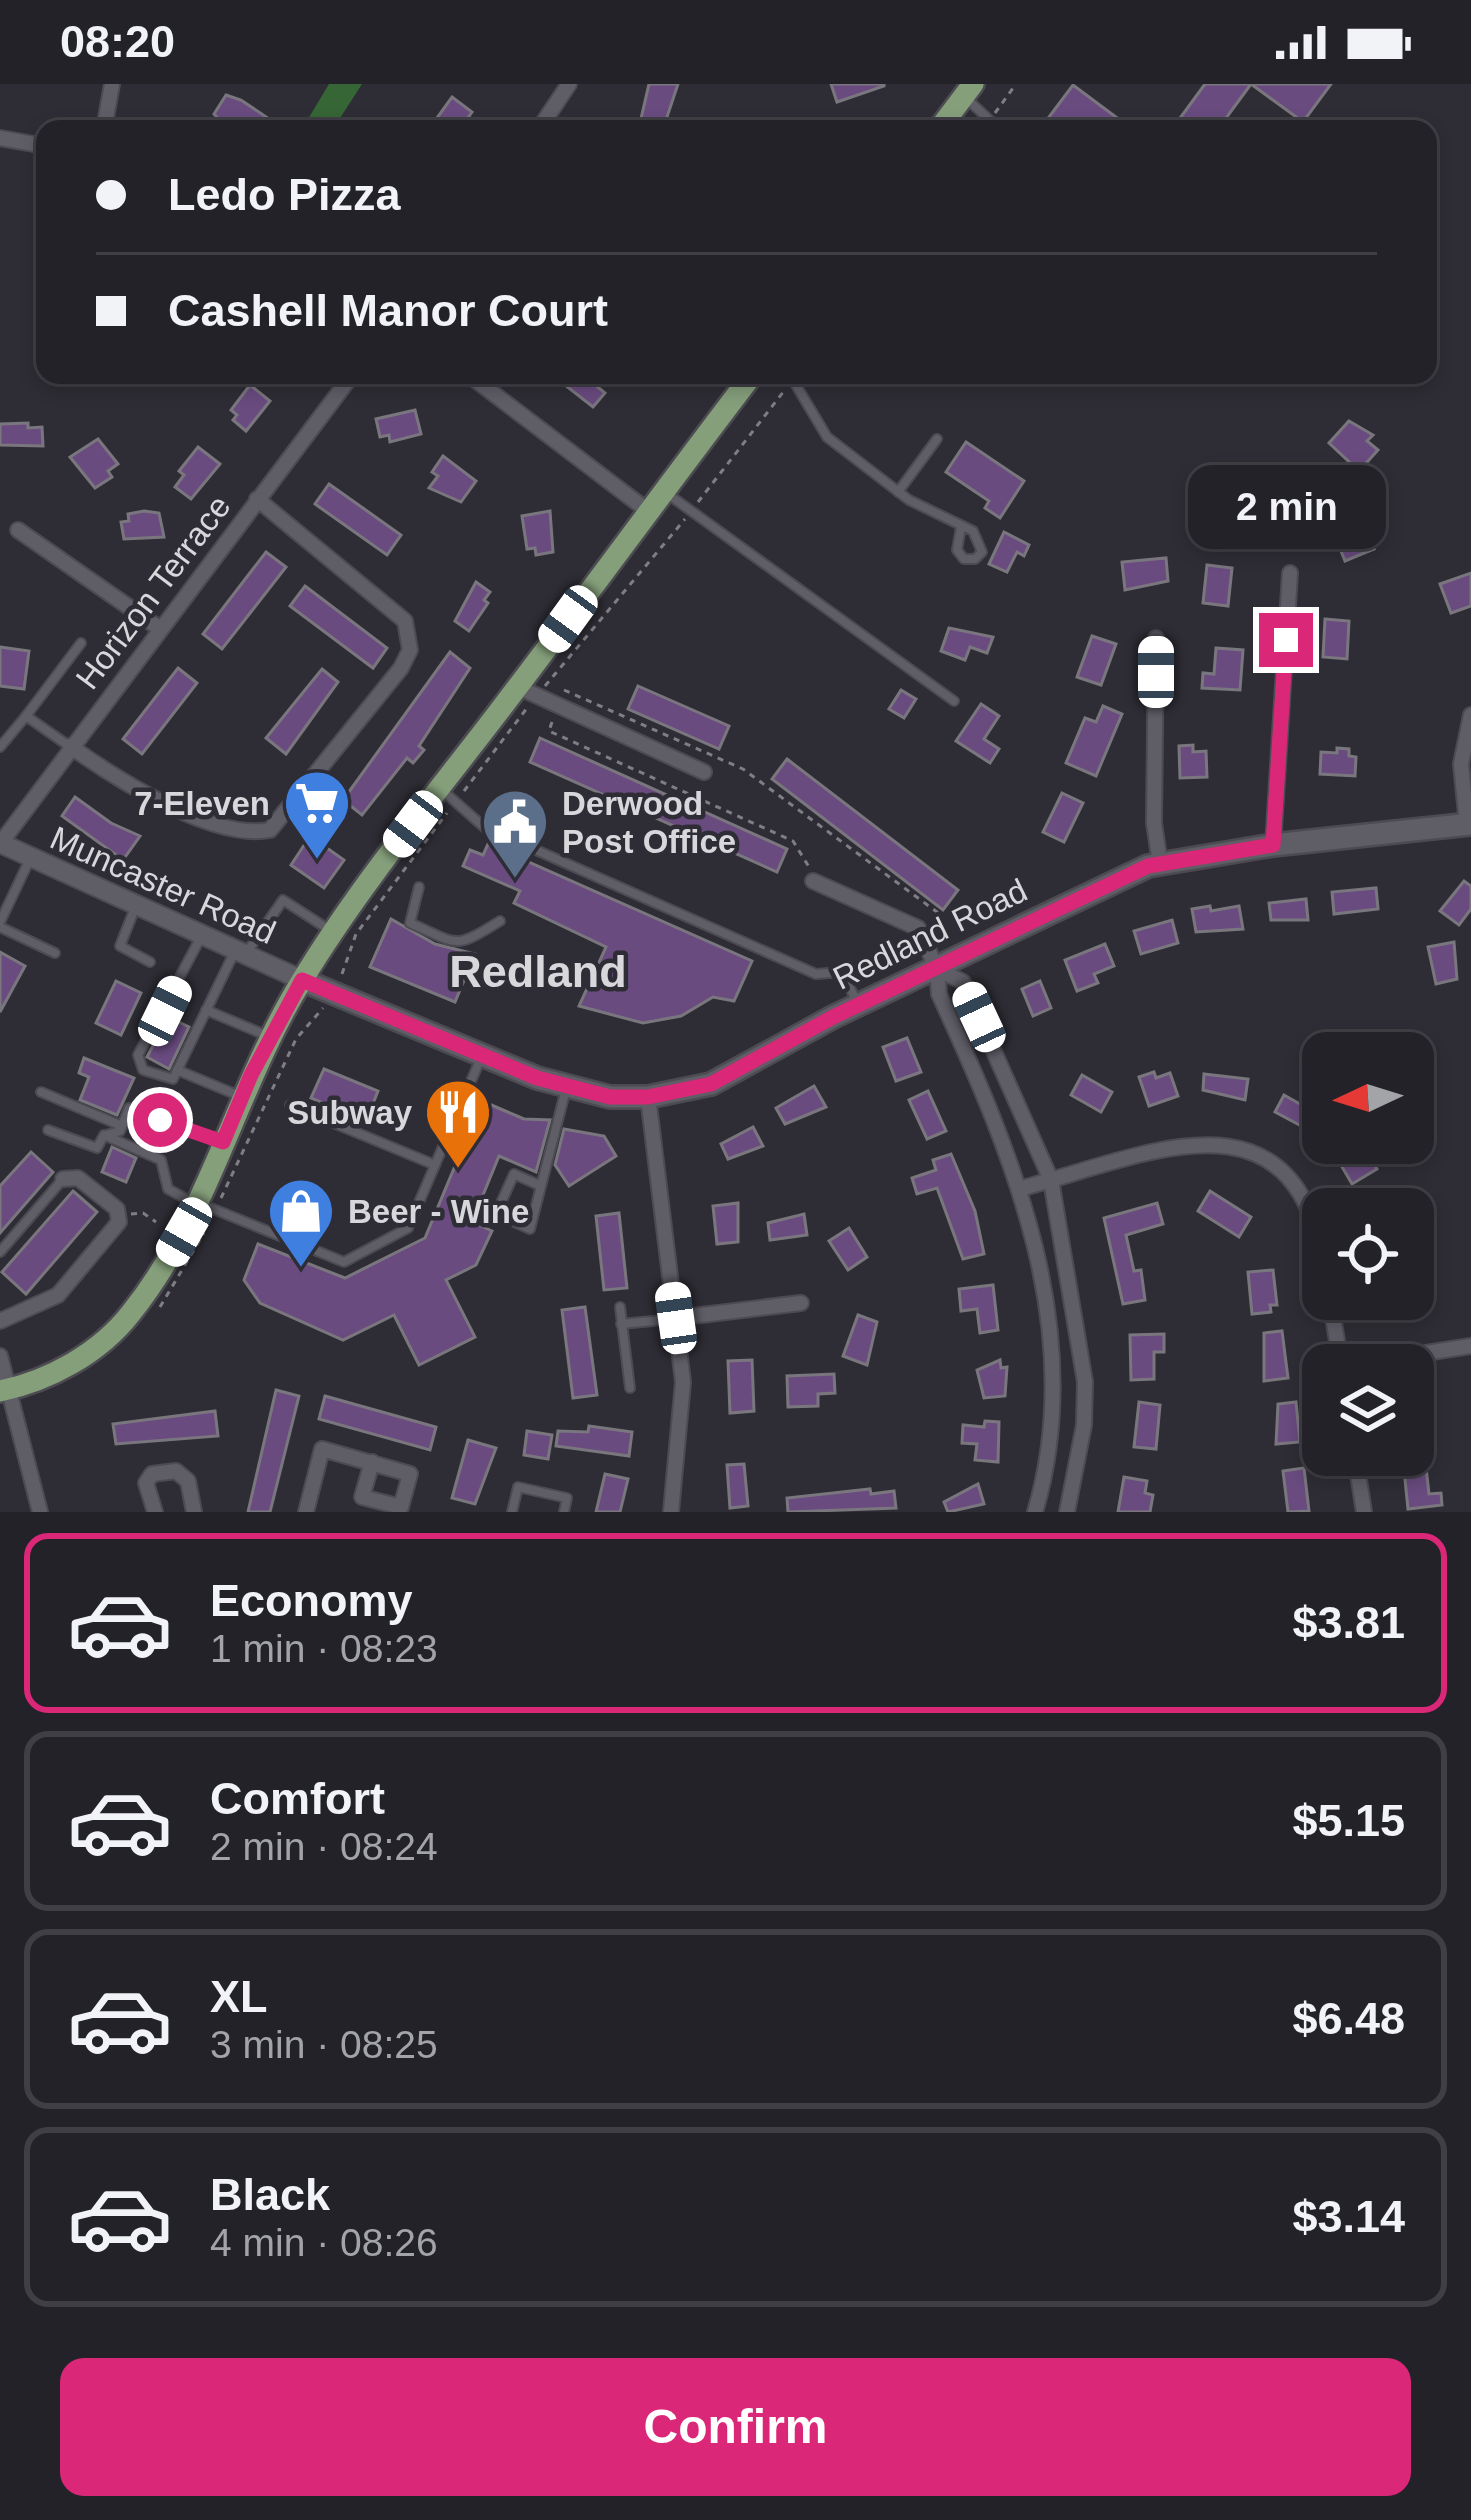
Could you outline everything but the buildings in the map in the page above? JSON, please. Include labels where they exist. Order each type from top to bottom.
[{"type":"main road","points":[[946,120],[969,90]]},
{"type":"main road","points":[[4,1390],[56,1372],[126,1320],[153,1285],[197,1204],[242,1097],[302,980],[745,384]]},
{"type":"main road","name":"Redland Road","points":[[302,980],[481,1057],[567,1088],[648,1097],[711,1084],[1080,896],[1160,863],[1273,845],[1469,824]]},
{"type":"street","points":[[106,120],[112,84]]},
{"type":"street","points":[[545,120],[569,84]]},
{"type":"street","points":[[0,138],[36,144]]},
{"type":"street","name":"Horizon Terrace","points":[[0,844],[345,384]]},
{"type":"street","points":[[481,384],[648,511]]},
{"type":"street","points":[[70,746],[144,792],[244,835],[270,830],[401,668],[410,650],[405,621],[257,500]]},
{"type":"street","points":[[18,530],[159,628]]},
{"type":"street","points":[[1273,845],[1290,573]]},
{"type":"street","points":[[1156,638],[1154,824],[1160,863]]},
{"type":"street","points":[[518,687],[704,772]]},
{"type":"street","points":[[1469,824],[1461,764],[1471,715]]},
{"type":"street","name":"Muncaster Road","points":[[0,844],[302,980]]},
{"type":"street","points":[[813,881],[918,928],[937,970],[939,994],[1022,1188],[1053,1368],[1052,1426],[1035,1512]]},
{"type":"street","points":[[937,970],[963,982],[1052,1180],[1085,1382],[1084,1425],[1067,1512]]},
{"type":"street","points":[[648,1097],[676,1318],[682,1416],[671,1512]]},
{"type":"street","points":[[1022,1188],[1196,1142],[1226,1142],[1253,1150],[1302,1189]]},
{"type":"street","points":[[0,1321],[29,1312],[58,1294],[112,1235],[120,1216],[78,1178],[63,1179]]},
{"type":"street","points":[[676,1318],[801,1303]]},
{"type":"street","points":[[1434,1352],[1471,1346]]},
{"type":"street","points":[[0,1356],[4,1390],[40,1512]]},
{"type":"street","points":[[305,1512],[322,1449],[372,1462]]},
{"type":"street","points":[[155,1512],[146,1483],[152,1474],[176,1471],[188,1481],[194,1512]]},
{"type":"street","points":[[1358,1476],[1364,1512]]},
{"type":"lane","points":[[969,90],[991,120]]},
{"type":"lane","points":[[795,384],[827,437],[898,492],[961,527]]},
{"type":"lane","points":[[898,492],[937,439]]},
{"type":"lane","points":[[663,491],[954,701]]},
{"type":"lane","points":[[0,747],[81,643]]},
{"type":"lane","points":[[26,716],[70,746]]},
{"type":"lane","points":[[441,789],[484,827],[816,974],[842,972],[859,1006]]},
{"type":"lane","points":[[31,858],[0,925],[55,953]]},
{"type":"lane","points":[[419,886],[410,923],[453,942],[472,942],[500,921]]},
{"type":"lane","points":[[201,937],[139,1055],[143,1070],[172,1078],[239,954],[284,900],[334,933]]},
{"type":"lane","points":[[135,908],[120,946],[150,962]]},
{"type":"lane","points":[[206,1010],[271,1038]]},
{"type":"lane","points":[[104,1136],[161,1160],[168,1189],[344,1262],[408,1228],[481,1057]]},
{"type":"lane","points":[[177,1070],[242,1097]]},
{"type":"lane","points":[[542,1186],[514,1174],[496,1214],[530,1228],[542,1186],[567,1088]]},
{"type":"lane","points":[[41,1092],[122,1126]]},
{"type":"lane","points":[[290,1105],[435,1165]]},
{"type":"lane","points":[[47,1130],[98,1148],[104,1136],[122,1126],[129,1108],[223,1142]]},
{"type":"lane","points":[[0,1252],[63,1179]]},
{"type":"lane","points":[[620,1306],[630,1388]]},
{"type":"lane","points":[[622,1324],[676,1318]]},
{"type":"lane","points":[[512,1512],[518,1487],[567,1498],[564,1512]]},
{"type":"path","points":[[991,120],[1016,84]]},
{"type":"path","points":[[813,881],[793,841],[550,730],[564,689],[743,769],[937,912],[926,944]]},
{"type":"path","points":[[120,1216],[143,1213],[156,1222]]},
{"type":"green space","points":[[329,84],[362,84],[339,120],[307,120]]},
{"type":"place","name":"7-Eleven","points":[[317,862]]},
{"type":"place","name":"Derwood Post Office","points":[[515,881]]},
{"type":"place","name":"Subway","points":[[458,1171]]},
{"type":"place","name":"Beer - Wine","points":[[301,1270]]},
{"type":"district","name":"Redland","points":[[538,971]]},
{"type":"route","points":[[160,1120],[223,1142],[251,1075],[302,980],[537,1078],[610,1097],[648,1097],[711,1084],[833,1017],[1148,866],[1273,845],[1286,640]]}]
